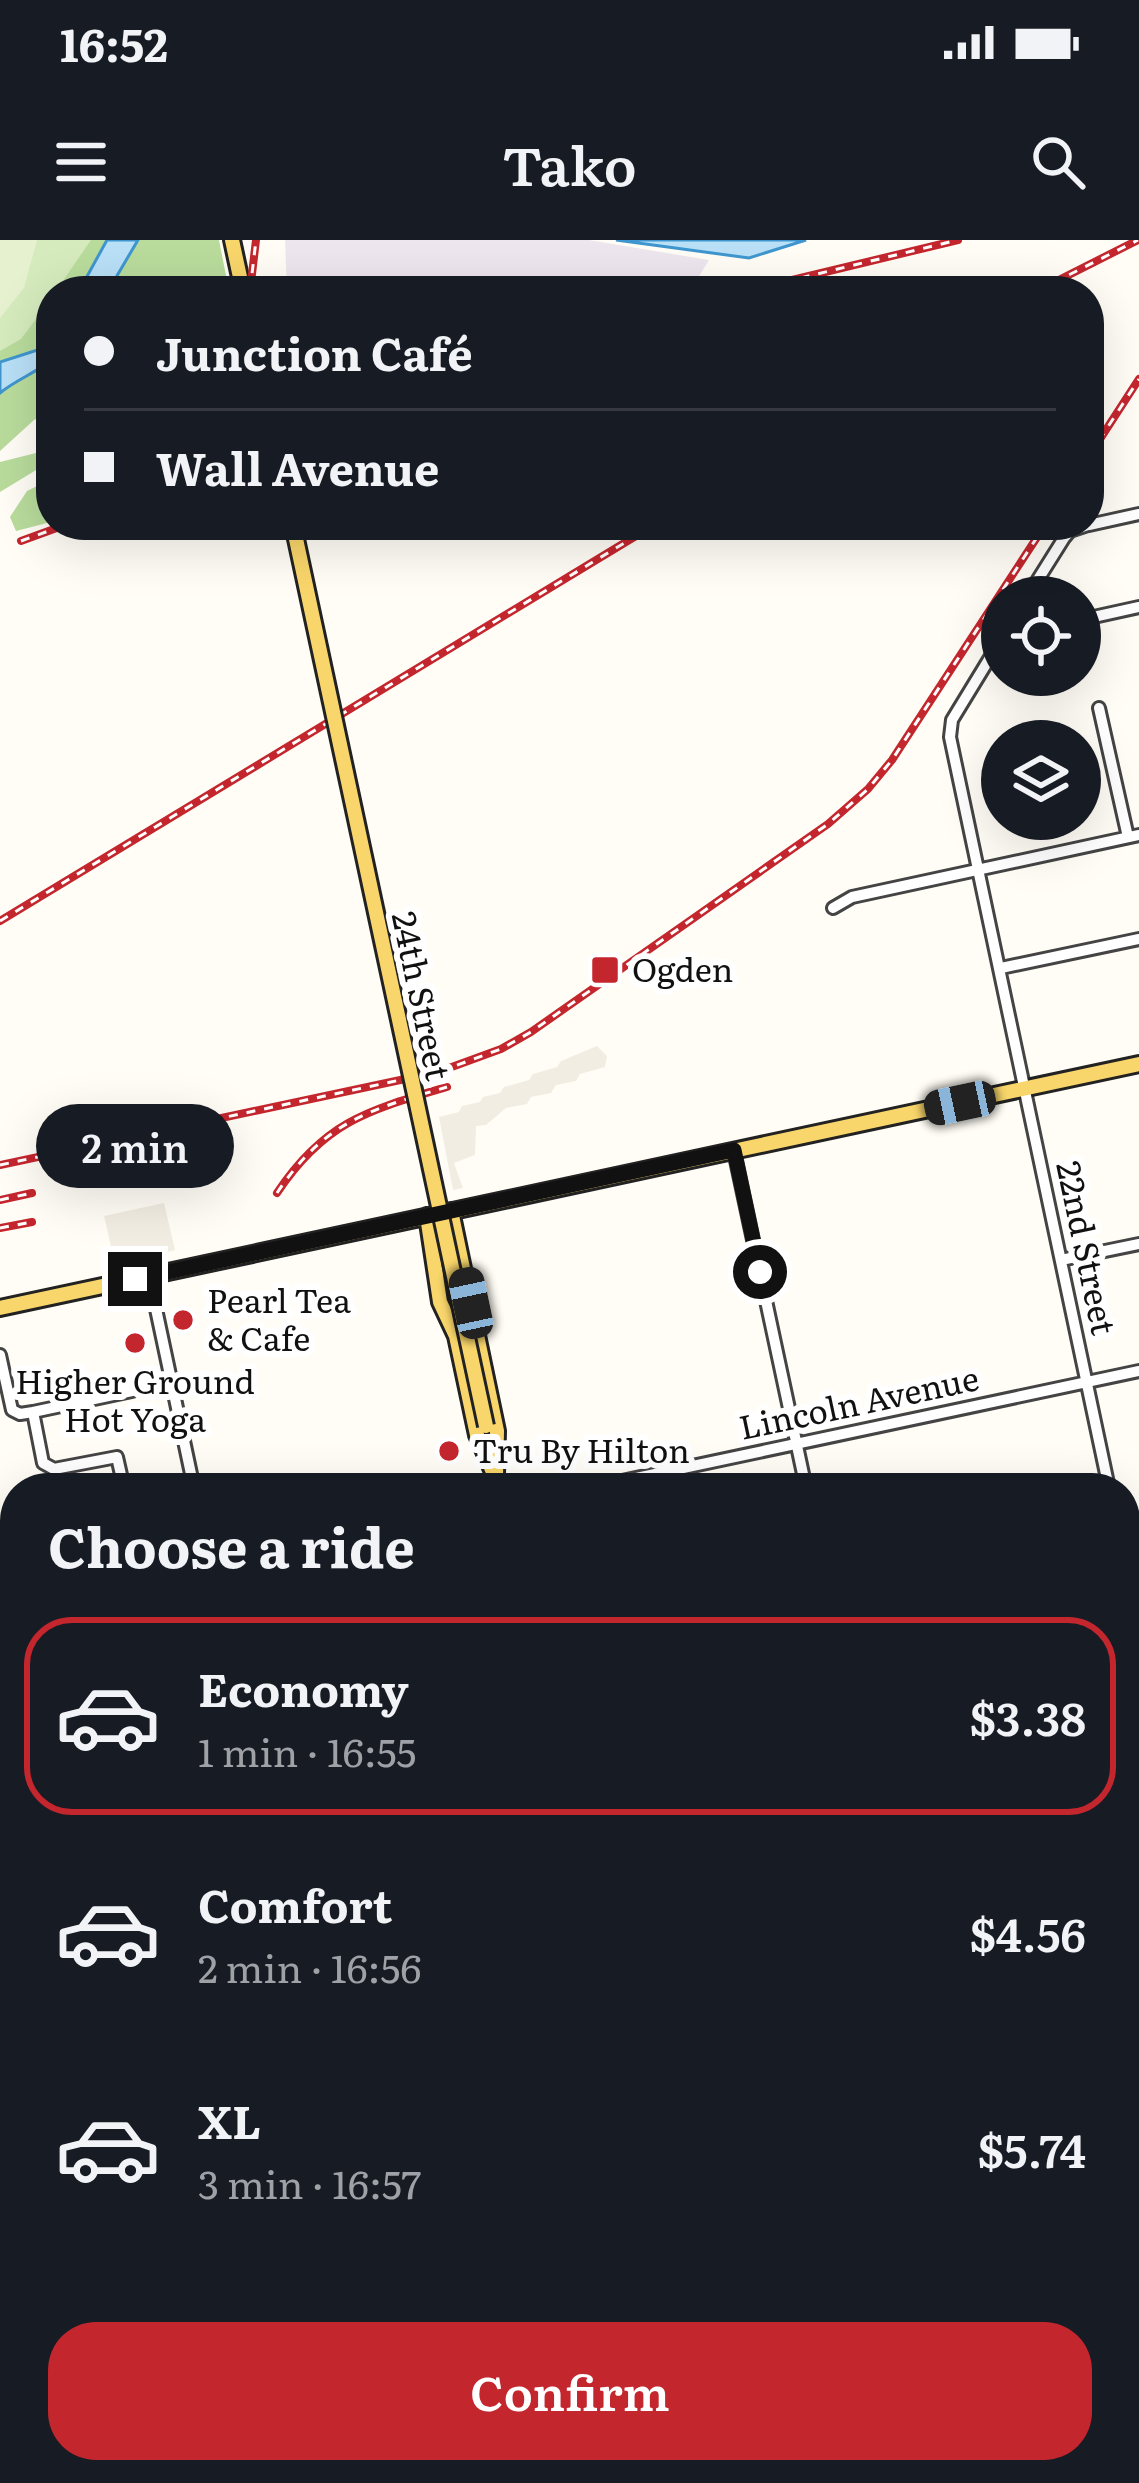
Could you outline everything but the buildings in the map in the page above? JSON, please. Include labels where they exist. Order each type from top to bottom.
[{"type":"main road","points":[[232,240],[240,276]]},
{"type":"main road","name":"24th Street","points":[[296,540],[495,1473]]},
{"type":"main road","points":[[0,1307],[1139,1064]]},
{"type":"main road","points":[[451,1211],[497,1431],[497,1473]]},
{"type":"main road","points":[[427,1216],[440,1302],[456,1336],[477,1435],[493,1473]]},
{"type":"street","points":[[1104,522],[1139,514]]},
{"type":"street","points":[[1041,576],[1063,540]]},
{"type":"street","points":[[1101,615],[1139,607]]},
{"type":"street","name":"22nd Street","points":[[981,672],[952,720],[950,737],[1106,1473]]},
{"type":"street","points":[[833,908],[852,897],[1134,836],[1099,708]]},
{"type":"street","points":[[1001,968],[1139,939]]},
{"type":"street","points":[[734,1150],[803,1473]]},
{"type":"street","points":[[1060,1260],[1139,1244]]},
{"type":"street","points":[[148,1276],[191,1473]]},
{"type":"street","points":[[0,1355],[12,1410],[20,1414],[132,1391]]},
{"type":"street","name":"Lincoln Avenue","points":[[661,1473],[1139,1371]]},
{"type":"street","points":[[33,1412],[48,1467],[117,1457],[121,1473]]},
{"type":"shaded area","points":[[285,240],[589,240],[709,260],[699,276],[286,276]]},
{"type":"shaded area","points":[[597,1046],[607,1056],[605,1067],[580,1074],[576,1081],[556,1085],[551,1093],[506,1108],[486,1125],[476,1126],[475,1155],[454,1163],[463,1188],[453,1190],[439,1117],[459,1112],[462,1106],[480,1102]]},
{"type":"shaded area","points":[[164,1203],[175,1250],[115,1264],[104,1216]]},
{"type":"green space","points":[[0,240],[107,240],[87,276],[36,276],[36,346],[0,362]]},
{"type":"green space","points":[[0,240],[37,240],[24,288],[0,318]]},
{"type":"green space","points":[[91,240],[107,240],[87,276],[66,276]]},
{"type":"green space","points":[[138,240],[219,240],[226,276],[117,276]]},
{"type":"green space","points":[[36,319],[36,351],[0,362],[0,351],[21,339]]},
{"type":"green space","points":[[36,371],[36,419],[0,451],[0,393]]},
{"type":"green space","points":[[36,453],[36,470],[0,492],[0,462]]},
{"type":"green space","points":[[36,486],[36,526],[16,531],[10,517],[27,491]]},
{"type":"water","points":[[107,240],[138,240],[117,276],[87,276]]},
{"type":"water","points":[[616,240],[806,240],[749,258]]},
{"type":"water","points":[[36,351],[36,370],[0,393],[0,362]]},
{"type":"railway","points":[[252,276],[256,240]]},
{"type":"railway","points":[[809,276],[958,240]]},
{"type":"railway","points":[[1067,276],[1138,240]]},
{"type":"railway","points":[[1104,433],[1139,379]]},
{"type":"railway","points":[[21,541],[36,536]]},
{"type":"railway","points":[[0,921],[629,540]]},
{"type":"railway","points":[[0,1165],[438,1072],[501,1049],[531,1032],[828,824],[868,789],[892,760],[1035,540]]},
{"type":"railway","points":[[277,1193],[331,1134],[394,1103],[447,1087]]},
{"type":"railway","points":[[0,1200],[32,1193]]},
{"type":"railway","points":[[0,1228],[32,1222]]},
{"type":"place","name":"Ogden","points":[[605,970]]},
{"type":"place","name":"Pearl Tea & Cafe","points":[[183,1320]]},
{"type":"place","name":"Higher Ground Hot Yoga","points":[[135,1343]]},
{"type":"place","name":"Tru By Hilton","points":[[449,1451]]},
{"type":"route","points":[[135,1279],[734,1150],[760,1272]]}]
